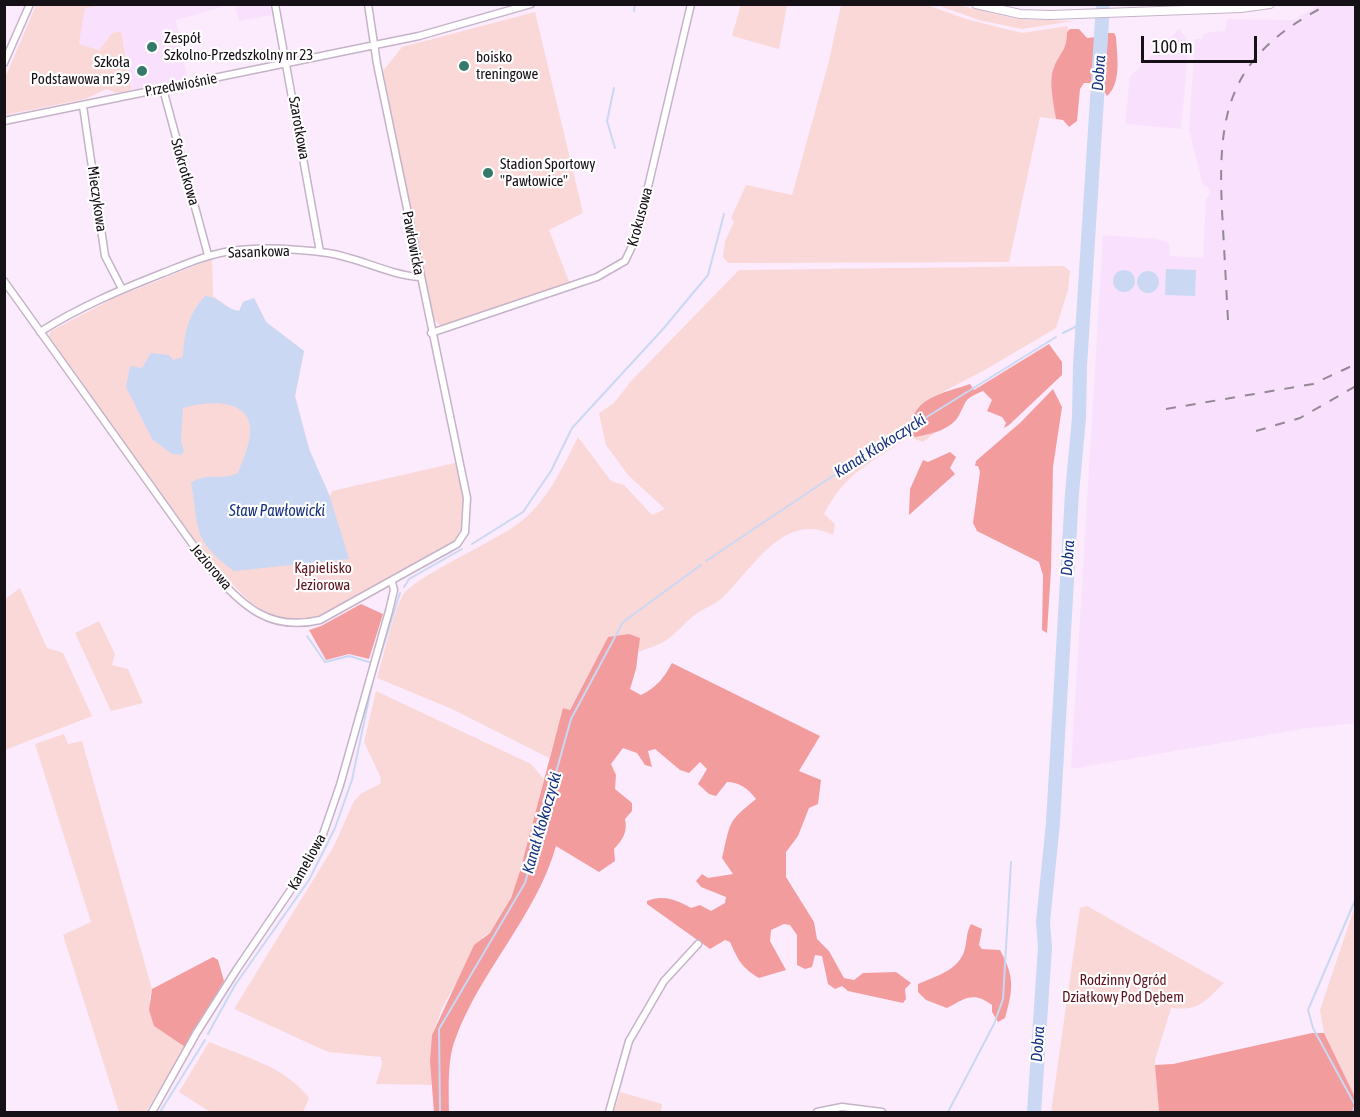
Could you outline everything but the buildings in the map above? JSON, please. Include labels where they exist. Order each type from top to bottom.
[{"type":"street","points":[[4,63],[30,4]]},
{"type":"street","name":"Szarotkowa","points":[[275,4],[320,252]]},
{"type":"street","name":"Pawłowicka","points":[[368,4],[373,45],[463,481]]},
{"type":"street","name":"Przedwiośnie","points":[[4,121],[462,26],[531,4]]},
{"type":"street","name":"Krokusowa","points":[[431,333],[579,285],[614,270],[625,261],[636,238],[691,4]]},
{"type":"street","points":[[976,4],[1020,14],[1087,14],[1270,4]]},
{"type":"street","name":"Stokrotkowa","points":[[163,89],[208,255]]},
{"type":"street","name":"Mieczykowa","points":[[83,106],[105,256],[122,289]]},
{"type":"street","name":"Sasankowa","points":[[40,332],[76,310],[122,289],[208,255],[234,250],[320,252],[367,262],[404,276],[420,278]]},
{"type":"street","name":"Jeziorowa","points":[[4,281],[211,570],[259,614],[275,622],[287,624],[318,621],[392,582],[461,540],[467,517],[463,481]]},
{"type":"street","name":"Kameliowa","points":[[152,1113],[202,1024],[307,866],[321,840],[340,785],[389,611],[394,590],[392,582]]},
{"type":"street","points":[[609,1113],[629,1041],[664,981],[698,944]]},
{"type":"street","points":[[817,1113],[842,1107],[882,1113]]},
{"type":"shaded area","name":"Zespół Szkolno-Przedszkolny nr 23","points":[[85,5],[229,5],[176,20],[187,79],[131,90],[121,32],[112,33],[99,50],[79,44]]},
{"type":"shaded area","name":"Zespół Szkolno-Przedszkolny nr 23","points":[[235,5],[270,5],[272,15],[239,21]]},
{"type":"shaded area","points":[[1320,5],[1355,5],[1355,723],[1302,729],[1071,769],[1103,235],[1157,239],[1169,243],[1170,256],[1203,258],[1206,199],[1210,194],[1208,187],[1203,186],[1189,129],[1195,39],[1203,39],[1203,35],[1211,32],[1225,31],[1227,19],[1293,20]]},
{"type":"shaded area","points":[[1070,29],[1079,29],[1087,38],[1097,37],[1094,83],[1084,83],[1080,89],[1077,121],[1069,127],[1063,120],[1056,119],[1052,73]]},
{"type":"shaded area","points":[[1179,29],[1189,42],[1181,129],[1125,124],[1130,76]]},
{"type":"shaded area","points":[[1108,33],[1114,33],[1116,37],[1118,68],[1115,84],[1107,96],[1103,89]]},
{"type":"shaded area","points":[[1049,344],[1062,362],[1062,375],[1009,425],[1004,428],[1006,423],[1002,417],[987,411],[992,400],[983,391],[968,399],[954,422],[944,429],[915,437],[909,433],[916,411],[930,398],[970,384],[974,390]]},
{"type":"shaded area","points":[[1053,389],[1062,407],[1053,467],[1047,633],[1042,630],[1043,575],[1039,562],[977,531],[973,523],[980,472],[978,466],[975,466],[976,461],[1021,422]]},
{"type":"shaded area","points":[[950,452],[956,457],[950,468],[955,474],[909,515],[910,489],[923,460],[928,462]]},
{"type":"shaded area","points":[[361,604],[383,614],[369,659],[349,654],[326,660],[309,630]]},
{"type":"shaded area","points":[[629,634],[640,638],[636,669],[630,689],[641,695],[660,682],[672,663],[820,736],[799,771],[821,780],[818,804],[809,808],[798,836],[786,852],[786,877],[814,922],[817,939],[829,951],[844,978],[854,980],[863,973],[896,972],[911,983],[905,989],[906,999],[903,1003],[848,991],[842,986],[835,989],[828,984],[822,956],[815,955],[812,967],[805,969],[797,965],[797,935],[790,925],[784,924],[771,930],[770,941],[786,970],[759,978],[741,963],[730,942],[725,940],[710,949],[647,904],[647,901],[664,898],[675,900],[691,908],[700,905],[711,911],[725,903],[726,897],[701,887],[696,881],[702,874],[708,878],[733,874],[722,858],[729,830],[739,813],[756,799],[743,787],[731,782],[727,782],[716,796],[709,794],[698,784],[707,769],[700,762],[689,773],[680,770],[655,749],[648,751],[652,767],[645,765],[637,753],[623,748],[611,764],[616,775],[615,789],[632,803],[632,811],[625,819],[624,836],[614,849],[615,861],[599,872],[556,846],[536,896],[465,1015],[452,1048],[449,1112],[434,1112],[430,1061],[432,1035],[474,945],[490,933],[511,898],[563,708],[570,710],[608,637]]},
{"type":"shaded area","points":[[971,924],[982,929],[979,945],[982,949],[1000,950],[1008,968],[1011,984],[1010,999],[1005,1018],[998,1022],[992,1012],[992,1005],[980,998],[964,999],[947,1008],[926,1000],[918,992],[918,984],[951,969],[961,959]]},
{"type":"shaded area","points":[[213,957],[218,960],[224,981],[185,1047],[154,1026],[149,1010],[152,989]]},
{"type":"shaded area","points":[[1312,1033],[1324,1033],[1355,1097],[1355,1112],[1159,1112],[1155,1065],[1173,1064]]},
{"type":"green space","points":[[741,4],[787,5],[779,49],[732,36]]},
{"type":"green space","points":[[36,5],[104,5],[85,8],[79,44],[99,50],[112,33],[121,31],[131,90],[116,93],[107,89],[85,99],[5,115],[5,78]]},
{"type":"green space","points":[[841,5],[927,5],[966,19],[1022,33],[1068,26],[1067,46],[1053,68],[1056,119],[1040,117],[1009,262],[728,263],[723,257],[725,241],[734,222],[731,218],[746,185],[792,195],[829,61]]},
{"type":"green space","points":[[937,5],[958,5],[1017,19],[1074,21],[1022,29],[979,20]]},
{"type":"green space","name":"Stadion Sportowy \"Pawłowice\"","points":[[535,12],[583,213],[549,230],[570,284],[441,326],[433,319],[383,71],[402,47]]},
{"type":"green space","name":"Kąpielisko Jeziorowa","points":[[212,259],[213,296],[233,310],[239,311],[243,302],[254,298],[266,322],[304,351],[295,396],[309,449],[330,496],[332,491],[455,463],[464,514],[460,533],[454,541],[320,616],[298,621],[277,619],[251,603],[204,556],[49,336],[51,331],[112,299]]},
{"type":"green space","points":[[1064,266],[1070,271],[1068,290],[1056,328],[983,371],[927,400],[917,409],[924,436],[937,431],[923,442],[909,437],[868,463],[849,479],[824,514],[835,524],[833,535],[815,529],[799,530],[785,536],[758,558],[720,599],[696,614],[659,644],[639,652],[639,638],[608,637],[569,711],[564,708],[549,758],[452,709],[377,678],[392,622],[403,595],[410,587],[438,569],[508,531],[529,514],[538,505],[560,472],[578,437],[611,481],[624,485],[652,515],[665,509],[628,475],[606,445],[599,413],[614,403],[631,381],[739,270]]},
{"type":"green space","points":[[20,588],[47,648],[63,653],[92,716],[5,750],[5,599]]},
{"type":"green space","points":[[99,621],[115,654],[112,665],[128,669],[143,703],[111,711],[75,633]]},
{"type":"green space","points":[[376,691],[531,764],[544,779],[522,865],[505,911],[494,927],[483,937],[443,1006],[432,1035],[432,1085],[376,1084],[382,1064],[381,1057],[328,1052],[234,1009],[334,846],[354,801],[362,793],[380,784],[381,778],[364,742]]},
{"type":"green space","points":[[64,734],[68,744],[82,741],[152,989],[149,998],[154,1026],[185,1047],[146,1112],[119,1112],[63,935],[91,922],[35,744]]},
{"type":"green space","name":"Rodzinny Ogród Działkowy Pod Dębem","points":[[1087,906],[1224,983],[1201,1004],[1189,1008],[1171,1008],[1155,1060],[1159,1112],[1051,1112],[1080,908]]},
{"type":"green space","points":[[1355,906],[1355,1097],[1324,1033],[1320,1010]]},
{"type":"green space","points":[[209,1042],[250,1058],[288,1078],[309,1098],[303,1112],[210,1112],[179,1092]]},
{"type":"green space","points":[[620,1092],[662,1104],[661,1112],[614,1112]]},
{"type":"water","points":[[1166,269],[1196,270],[1195,296],[1165,295]]},
{"type":"water","points":[[1124,270],[1134,277],[1135,281],[1128,291],[1124,292],[1114,285],[1113,281],[1120,271]]},
{"type":"water","points":[[1148,271],[1158,278],[1159,282],[1152,292],[1148,293],[1138,286],[1137,282],[1144,272]]},
{"type":"water","name":"Staw Pawłowicki","points":[[205,296],[215,298],[239,311],[243,302],[254,298],[266,322],[304,351],[295,396],[309,449],[330,497],[349,559],[234,571],[210,550],[204,541],[197,523],[191,483],[202,478],[238,473],[249,439],[250,428],[247,418],[233,406],[223,404],[201,404],[183,408],[181,441],[184,452],[180,455],[172,454],[152,439],[126,387],[130,366],[142,368],[151,353],[169,355],[173,360],[183,357],[188,325]]},
{"type":"waterway","points":[[634,11],[635,4]]},
{"type":"waterway","name":"Dobra","points":[[1034,1112],[1045,947],[1043,922],[1053,823],[1103,4]]},
{"type":"waterway","points":[[614,88],[607,121],[615,148]]},
{"type":"waterway","points":[[472,544],[523,512],[551,471],[572,428],[663,329],[708,275],[724,214]]},
{"type":"waterway","name":"Kanał Kłokoczycki","points":[[1063,333],[1083,323]]},
{"type":"waterway","name":"Kanał Kłokoczycki","points":[[706,561],[849,465],[1056,337]]},
{"type":"waterway","points":[[404,587],[409,579],[462,549]]},
{"type":"waterway","name":"Kanał Kłokoczycki","points":[[440,1112],[439,1029],[525,883],[571,719],[623,622],[701,565]]},
{"type":"waterway","points":[[208,1034],[235,985],[309,880],[335,828],[352,780],[373,679],[400,593]]},
{"type":"waterway","points":[[307,636],[325,662],[349,656],[369,662]]},
{"type":"waterway","points":[[948,1112],[994,1024],[1003,999],[1011,862]]},
{"type":"waterway","points":[[1353,1112],[1355,1105],[1313,1028],[1308,1010],[1356,898]]},
{"type":"waterway","points":[[160,1112],[205,1040]]},
{"type":"railway","points":[[1228,320],[1221,174],[1228,113],[1237,87],[1251,64],[1270,43],[1296,23],[1329,4]]},
{"type":"railway","points":[[1166,409],[1313,384],[1356,364]]},
{"type":"railway","points":[[1256,431],[1300,418],[1356,386]]},
{"type":"place","name":"Zespół Szkolno-Przedszkolny nr 23","points":[[152,47]]},
{"type":"place","name":"boisko treningowe","points":[[464,66]]},
{"type":"place","name":"Szkoła Podstawowa nr 39","points":[[142,71]]},
{"type":"place","name":"Stadion Sportowy \"Pawłowice\"","points":[[488,173]]}]
